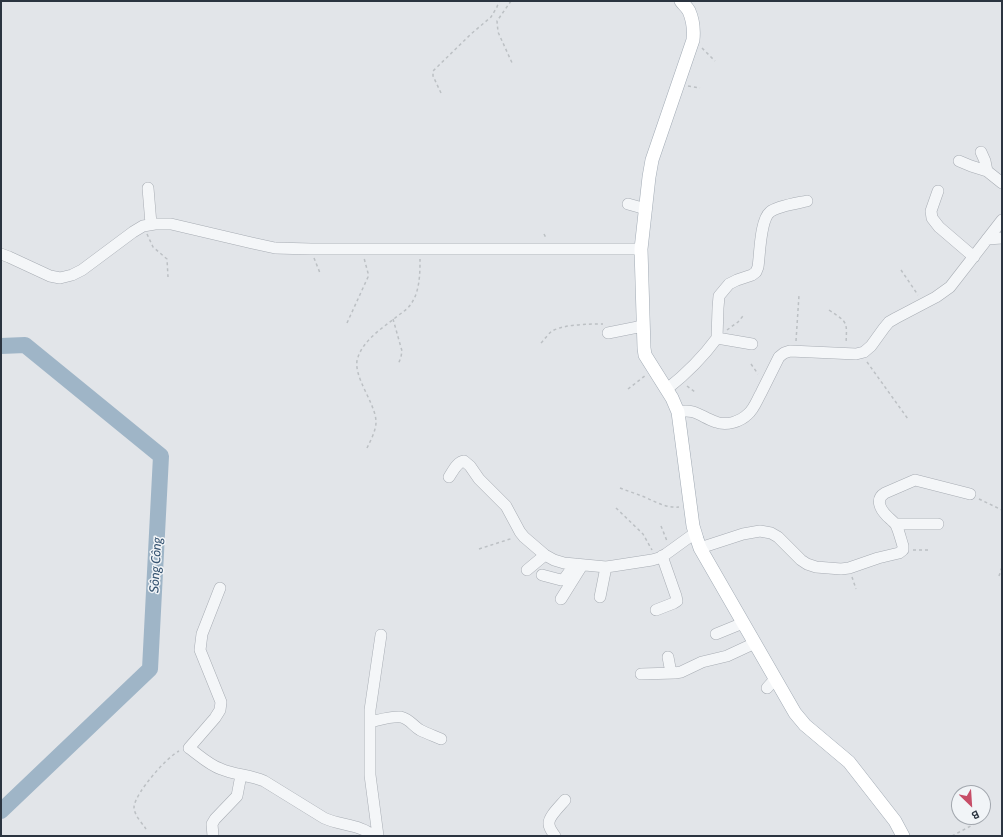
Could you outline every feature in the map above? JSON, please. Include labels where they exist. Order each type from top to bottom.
[{"type":"main road","points":[[681,1],[689,10],[693,22],[693,40],[652,160],[649,177],[641,249],[645,355],[667,389],[678,412],[695,532],[700,548],[755,643],[771,684],[805,725],[849,762],[895,821],[903,836]]},
{"type":"street","points":[[981,152],[987,171]]},
{"type":"street","points":[[959,161],[987,171],[1002,183]]},
{"type":"street","points":[[147,225],[148,188]]},
{"type":"street","points":[[938,191],[931,211],[932,218],[939,227],[974,257]]},
{"type":"street","points":[[667,389],[696,364],[717,336],[719,296],[729,284],[752,276],[756,272],[758,267],[762,228],[767,216],[771,211],[776,209],[807,201]]},
{"type":"street","points":[[628,204],[646,209]]},
{"type":"street","points":[[678,412],[686,410],[692,411],[717,423],[728,424],[738,421],[747,415],[754,407],[779,357],[784,353],[790,351],[856,354],[864,352],[871,346],[889,322],[944,292],[950,287],[1002,220]]},
{"type":"street","points":[[1,254],[9,256],[50,276],[60,278],[72,275],[82,270],[133,232],[147,225],[155,224],[171,224],[275,248],[641,249]]},
{"type":"street","points":[[987,240],[1002,238]]},
{"type":"street","points":[[606,329],[643,326]]},
{"type":"street","points":[[717,336],[752,344]]},
{"type":"street","points":[[449,477],[459,463],[462,461],[467,463],[479,479],[506,506],[522,534],[545,555],[564,563],[606,567],[652,560],[659,558],[695,532]]},
{"type":"street","points":[[700,548],[743,534],[760,531],[778,536],[808,564],[816,567],[841,569],[849,568],[878,558],[899,553],[903,550],[896,524],[886,516],[881,508],[879,500],[881,495],[915,480],[970,494]]},
{"type":"street","points":[[896,524],[938,524]]},
{"type":"street","points":[[527,570],[545,555]]},
{"type":"street","points":[[656,610],[677,601],[659,558]]},
{"type":"street","points":[[878,558],[882,563],[889,565]]},
{"type":"street","points":[[542,575],[560,580],[564,579],[578,564]]},
{"type":"street","points":[[561,598],[578,564]]},
{"type":"street","points":[[600,597],[606,567]]},
{"type":"street","points":[[220,588],[202,634],[200,650],[221,702],[220,710],[189,748],[213,766],[228,772],[241,774],[264,781],[331,822],[364,829],[373,836]]},
{"type":"street","points":[[716,634],[743,622]]},
{"type":"street","points":[[378,836],[370,775],[370,710],[381,635]]},
{"type":"street","points":[[641,674],[682,672],[702,662],[727,656],[755,643]]},
{"type":"street","points":[[668,657],[671,673]]},
{"type":"street","points":[[370,722],[400,717],[412,723],[420,730],[441,739]]},
{"type":"street","points":[[213,836],[212,824],[237,796],[241,774]]},
{"type":"street","points":[[555,836],[551,830],[549,821],[566,800]]},
{"type":"path","points":[[441,93],[433,76],[433,71],[491,17],[499,1]]},
{"type":"path","points":[[511,1],[497,21],[498,32],[513,64]]},
{"type":"path","points":[[693,40],[715,61]]},
{"type":"path","points":[[147,225],[154,247],[167,258],[168,277]]},
{"type":"path","points":[[311,249],[320,273]]},
{"type":"path","points":[[347,323],[368,277],[361,249]]},
{"type":"path","points":[[367,448],[375,429],[376,422],[357,369],[357,359],[360,351],[370,338],[411,304],[416,293],[419,279],[420,249]]},
{"type":"path","points":[[901,270],[923,303]]},
{"type":"path","points":[[795,352],[799,295]]},
{"type":"path","points":[[829,310],[843,320],[847,327],[845,353]]},
{"type":"path","points":[[717,336],[738,322],[743,316]]},
{"type":"path","points":[[394,319],[402,351],[398,365]]},
{"type":"path","points":[[541,343],[552,331],[561,328],[577,325],[606,329]]},
{"type":"path","points":[[860,353],[908,419]]},
{"type":"path","points":[[751,364],[766,384]]},
{"type":"path","points":[[628,389],[654,368]]},
{"type":"path","points":[[620,488],[664,506],[672,508],[691,507]]},
{"type":"path","points":[[970,494],[985,503],[1002,510]]},
{"type":"path","points":[[616,508],[643,534],[659,558]]},
{"type":"path","points":[[661,526],[671,550]]},
{"type":"path","points":[[479,549],[522,534]]},
{"type":"path","points":[[903,550],[929,550]]},
{"type":"path","points":[[999,576],[1002,567]]},
{"type":"path","points":[[146,829],[136,815],[134,807],[136,802],[151,778],[164,763],[175,753],[189,748]]},
{"type":"path","points":[[952,836],[972,825]]},
{"type":"waterway","name":"Sông Công","points":[[1,346],[25,345],[161,456],[150,669],[1,811]]}]
